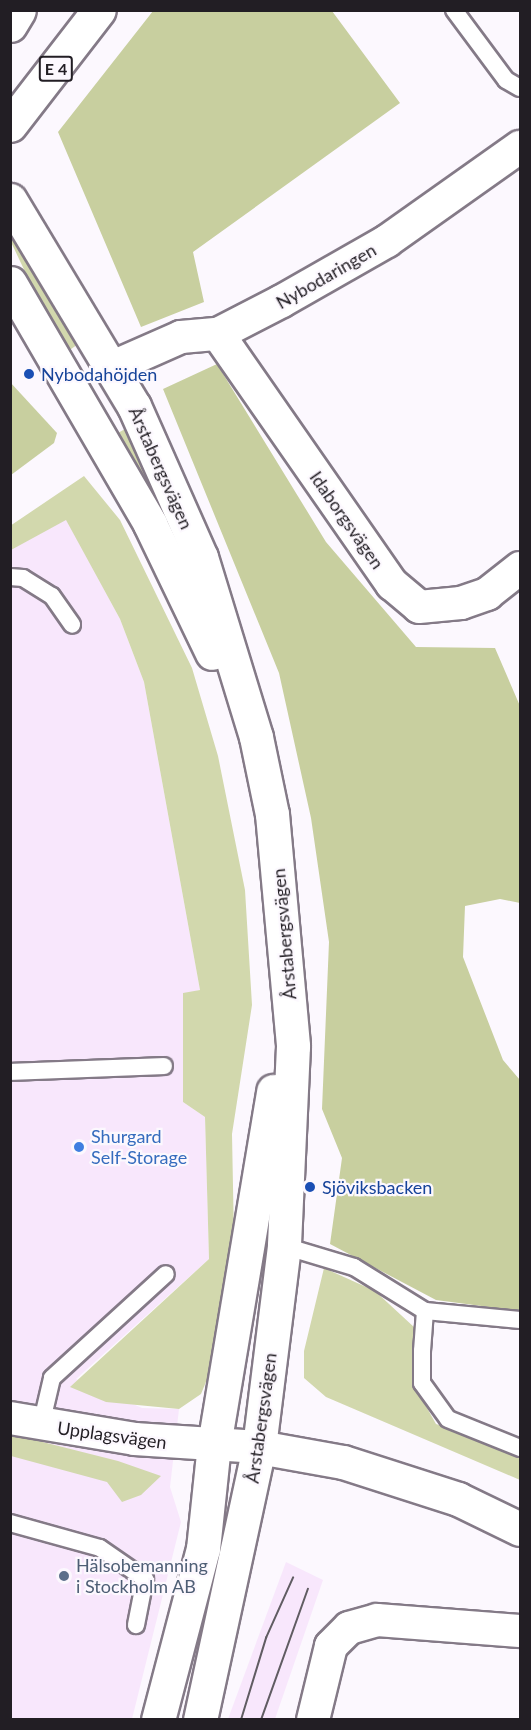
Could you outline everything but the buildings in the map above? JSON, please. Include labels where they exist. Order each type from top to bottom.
[{"type":"main road","points":[[10,25],[19,10]]},
{"type":"main road","name":"E 4","points":[[10,126],[99,10]]},
{"type":"main road","name":"Årstabergsvägen","points":[[10,200],[113,367],[201,557],[256,737],[272,814],[293,1046],[284,1246],[259,1447],[200,1719]]},
{"type":"main road","name":"Årstabergsvägen","points":[[10,283],[150,524],[213,655],[234,724],[269,894],[276,970],[273,1087],[214,1445],[203,1549],[158,1719]]},
{"type":"main road","points":[[69,388],[113,367]]},
{"type":"main road","points":[[259,1447],[343,1462],[458,1499],[520,1529]]},
{"type":"street","name":"Nybodaringen","points":[[113,367],[181,337],[218,334],[387,241],[520,147]]},
{"type":"street","name":"Idaborgsvägen","points":[[218,334],[392,584],[419,607],[461,603],[487,594],[520,568]]},
{"type":"street","name":"Upplagsvägen","points":[[10,1418],[41,1425],[214,1445]]},
{"type":"street","points":[[214,1445],[259,1447]]},
{"type":"street","points":[[313,1719],[331,1646],[349,1628],[377,1620],[520,1631]]},
{"type":"lane","points":[[454,10],[506,80],[520,88]]},
{"type":"lane","points":[[10,577],[23,578],[52,597],[72,625]]},
{"type":"lane","points":[[10,1072],[164,1066]]},
{"type":"lane","points":[[284,1246],[354,1267],[426,1311],[520,1320]]},
{"type":"lane","points":[[41,1425],[52,1378],[166,1274]]},
{"type":"lane","points":[[426,1311],[422,1383],[428,1396],[448,1419],[520,1448]]},
{"type":"lane","points":[[10,1523],[100,1548],[145,1579],[136,1625]]},
{"type":"shaded area","points":[[66,519],[120,619],[144,682],[200,990],[183,994],[183,1102],[205,1117],[209,1259],[76,1379],[142,1408],[179,1409],[170,1487],[181,1522],[132,1719],[11,1719],[10,550]]},
{"type":"shaded area","points":[[286,1562],[323,1580],[275,1719],[228,1719]]},
{"type":"green space","points":[[153,11],[332,11],[400,103],[193,252],[204,302],[141,327],[58,132]]},
{"type":"green space","points":[[11,232],[81,342],[64,354],[11,242]]},
{"type":"green space","points":[[217,364],[326,542],[416,647],[495,648],[520,706],[520,903],[500,899],[465,906],[463,957],[503,1060],[520,1080],[520,1311],[436,1300],[330,1244],[342,1158],[322,1109],[329,942],[311,818],[279,673],[163,389]]},
{"type":"green space","points":[[10,382],[57,433],[54,443],[11,475]]},
{"type":"green space","points":[[125,429],[170,532],[111,437]]},
{"type":"green space","points":[[84,476],[120,520],[192,668],[218,756],[245,890],[252,1005],[232,1134],[234,1239],[217,1355],[201,1394],[179,1409],[106,1402],[70,1387],[209,1259],[205,1117],[183,1102],[183,993],[200,990],[144,682],[120,619],[66,520],[11,550],[10,526]]},
{"type":"green space","points":[[324,1268],[375,1291],[415,1328],[414,1385],[436,1424],[514,1451],[520,1459],[520,1480],[326,1397],[304,1378],[304,1351]]},
{"type":"green space","points":[[11,1434],[118,1461],[161,1476],[141,1495],[122,1502],[107,1482],[11,1456]]},
{"type":"tram line","points":[[241,1720],[266,1638],[293,1578]]},
{"type":"tram line","points":[[261,1720],[308,1589]]},
{"type":"place","name":"Nybodahöjden","points":[[29,374]]},
{"type":"place","name":"Shurgard Self-Storage","points":[[79,1147]]},
{"type":"place","name":"Sjöviksbacken","points":[[310,1187]]},
{"type":"place","name":"Hälsobemanning i Stockholm AB","points":[[64,1576]]}]
